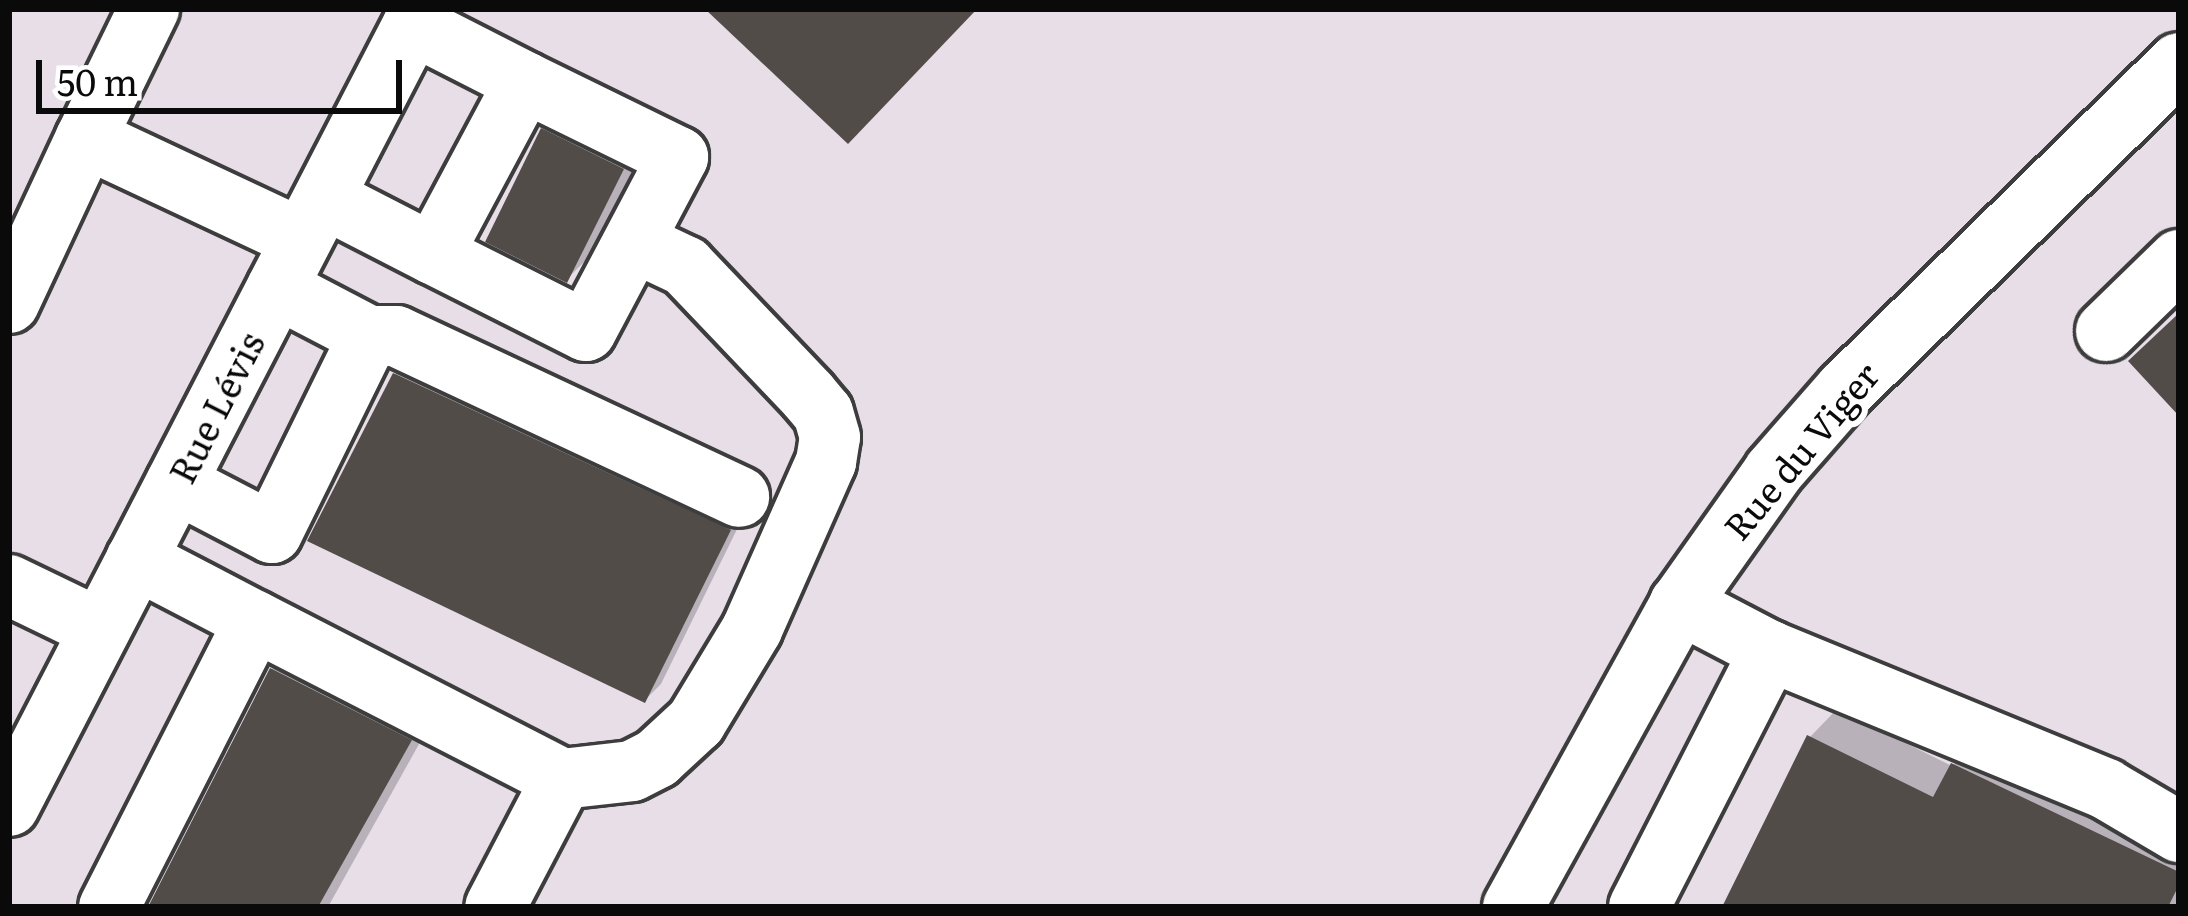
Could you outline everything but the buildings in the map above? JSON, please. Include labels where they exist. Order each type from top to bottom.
[{"type":"street","points":[[9,304],[148,9]]},
{"type":"street","points":[[86,138],[301,241],[433,254],[586,331],[678,157],[525,82],[417,17]]},
{"type":"street","name":"Rue Lévis","points":[[12,792],[417,17]]},
{"type":"street","name":"Rue du Viger","points":[[1513,907],[1680,604],[1752,499],[1845,390],[2176,74]]},
{"type":"street","points":[[433,254],[525,82]]},
{"type":"street","points":[[301,241],[369,336]]},
{"type":"street","points":[[136,559],[562,778],[632,771],[657,758],[696,722],[752,629],[826,462],[830,436],[823,413],[808,395],[685,266],[634,242]]},
{"type":"street","points":[[2107,331],[2179,260]]},
{"type":"street","points":[[176,483],[272,533],[369,336]]},
{"type":"street","points":[[369,336],[397,336],[740,496]]},
{"type":"street","points":[[9,585],[100,629]]},
{"type":"street","points":[[1680,604],[1770,651],[2107,789],[2179,832]]},
{"type":"street","points":[[109,907],[255,621]]},
{"type":"street","points":[[1639,907],[1770,651]]},
{"type":"street","points":[[495,907],[562,778]]},
{"type":"shaded area","points":[[9,9],[2179,9],[2179,907],[9,907]]}]
